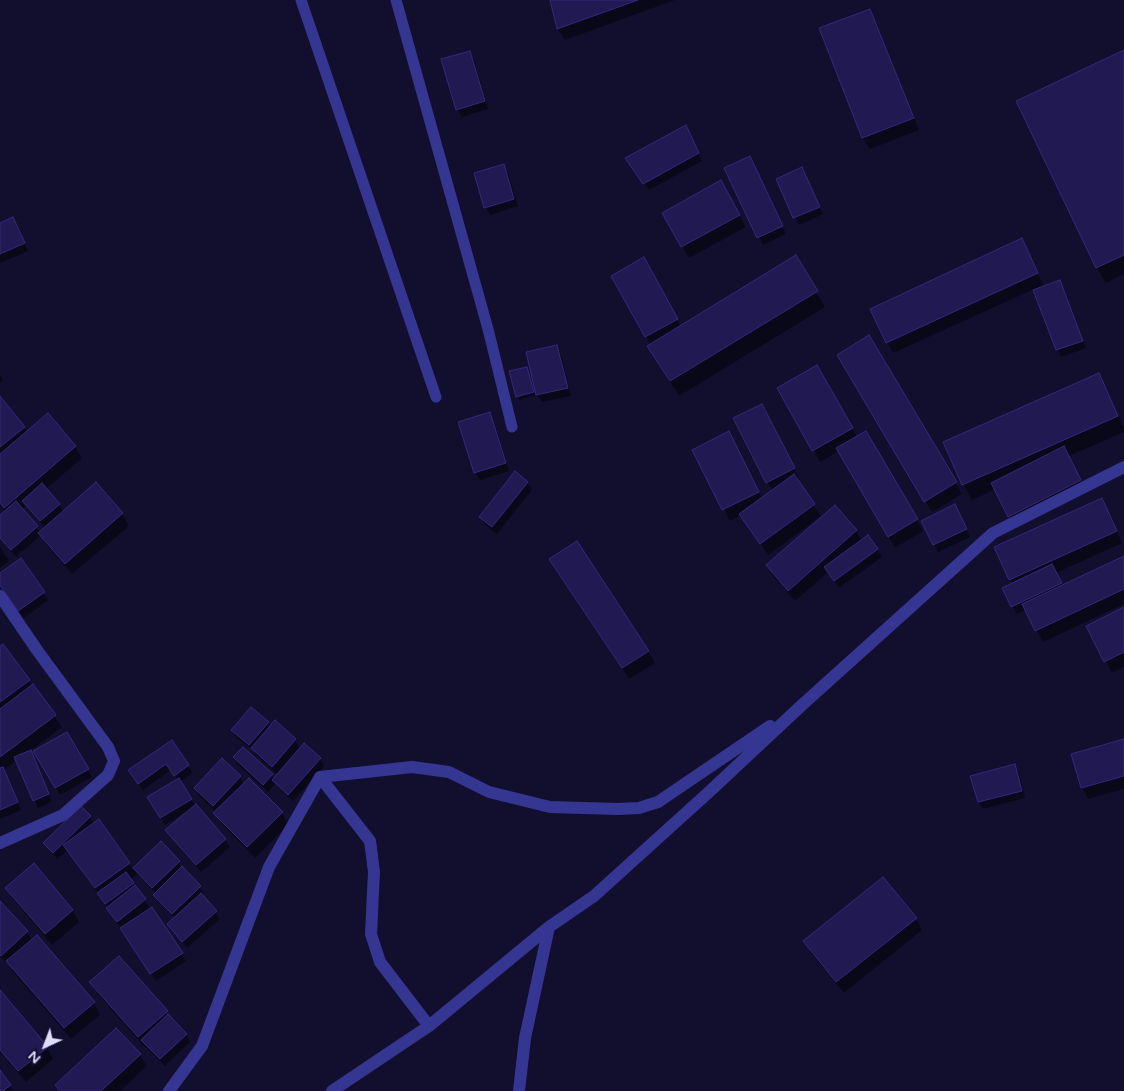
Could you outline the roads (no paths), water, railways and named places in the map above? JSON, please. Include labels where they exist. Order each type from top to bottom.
[{"type":"street","points":[[332,1091],[429,1026],[549,927],[594,896],[709,792],[802,704],[993,533],[1124,467]]},
{"type":"street","points":[[0,596],[108,747],[114,761],[108,775],[63,815],[0,843]]},
{"type":"street","points":[[320,777],[412,767],[450,772],[490,792],[550,807],[618,810],[639,808],[658,802],[802,704]]},
{"type":"street","points":[[320,777],[370,841],[374,872],[371,934],[380,962],[429,1026]]},
{"type":"street","points":[[169,1091],[202,1046],[269,867],[320,777]]},
{"type":"street","points":[[519,1091],[525,1038],[549,927]]},
{"type":"lane","points":[[301,0],[436,397]]},
{"type":"lane","points":[[396,0],[488,329],[512,427]]}]
